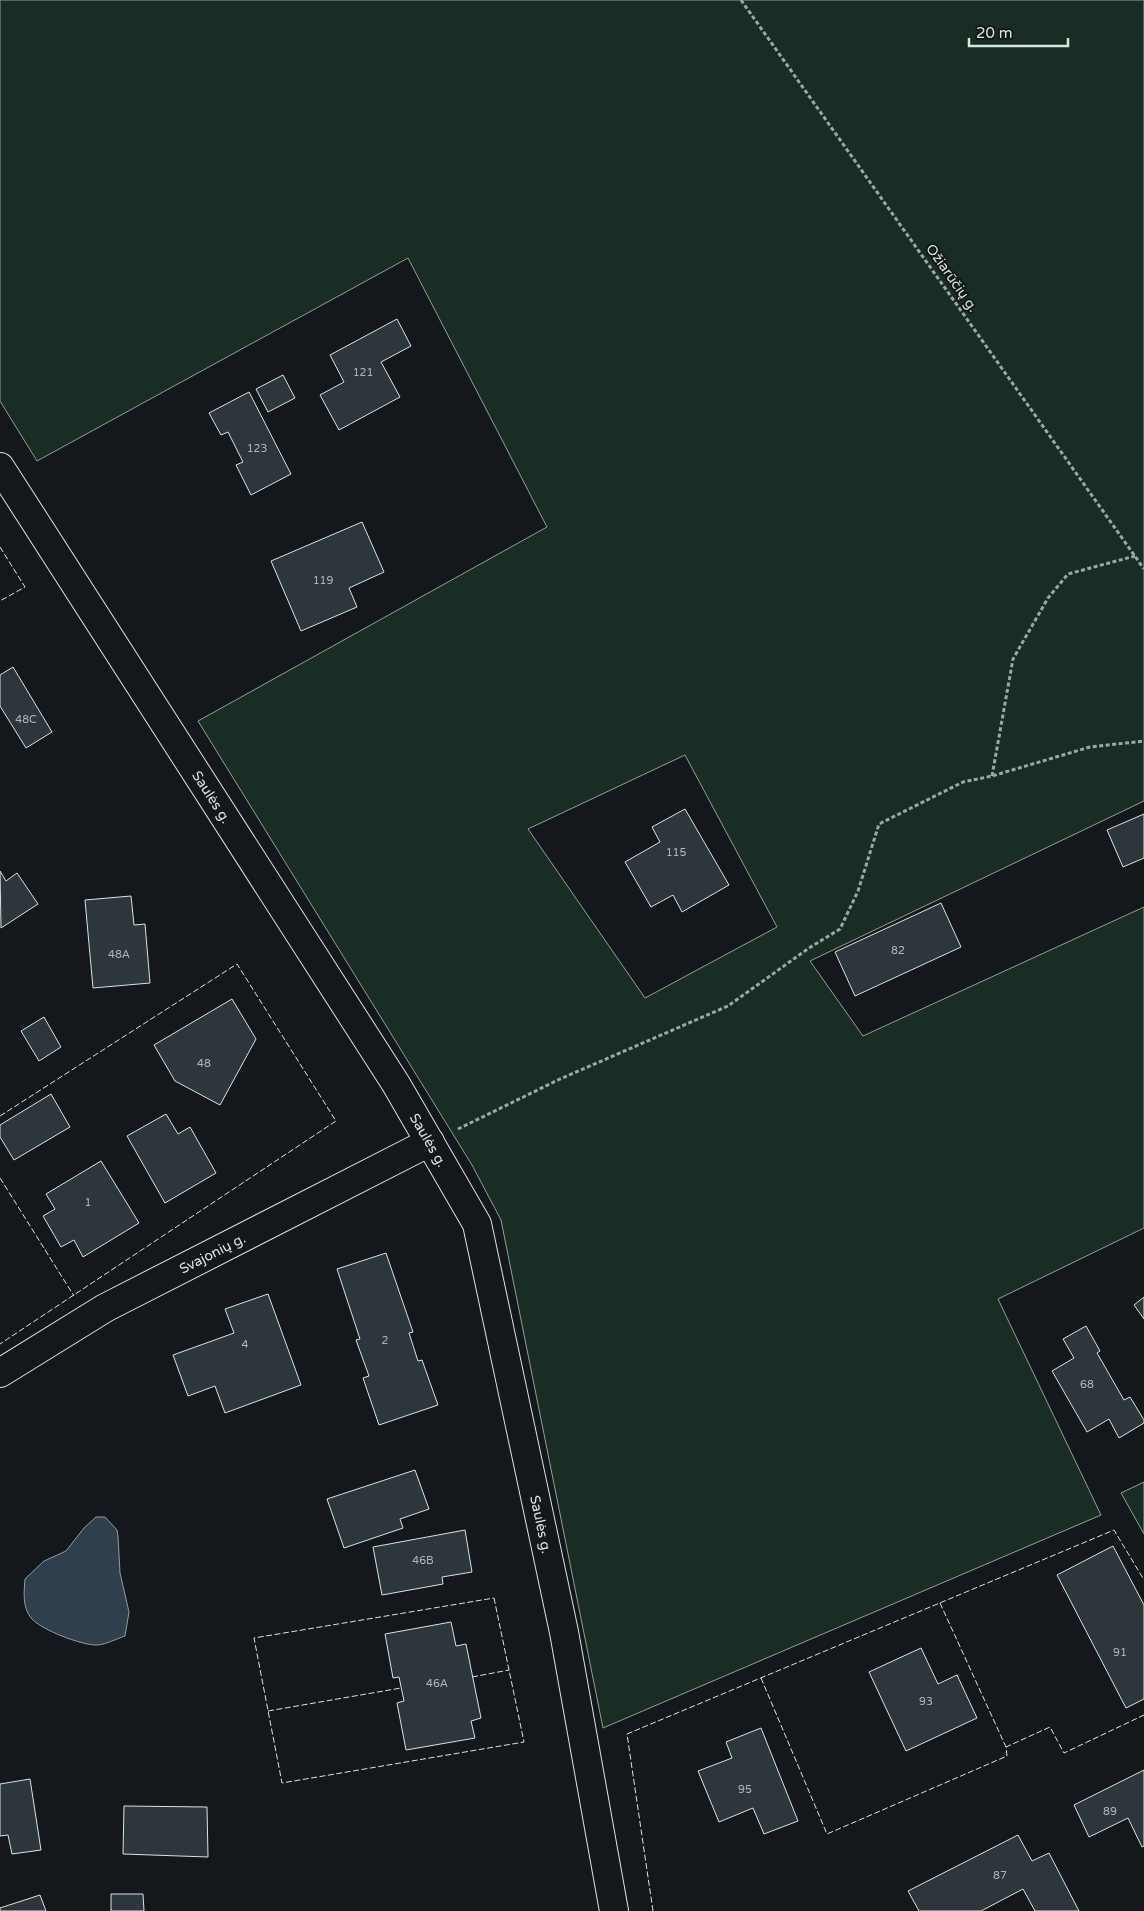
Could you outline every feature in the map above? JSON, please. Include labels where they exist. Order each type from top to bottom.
[{"type":"street","name":"Saulės g.","points":[[0,467],[390,1075],[477,1224],[564,1632],[614,1911]]},
{"type":"street","name":"Svajonių g.","points":[[0,1373],[105,1308],[430,1142]]},
{"type":"path","name":"Ožiarūčių g.","points":[[741,0],[1144,568]]},
{"type":"path","points":[[992,776],[1013,659],[1048,598],[1068,574],[1135,556]]},
{"type":"path","points":[[430,1142],[560,1079],[728,1006],[809,948],[840,929],[858,891],[879,824],[963,782],[992,776],[1090,748],[1144,741]]},
{"type":"green space","points":[[0,0],[1144,0],[1144,801],[810,961],[863,1036],[1144,907],[1144,1228],[998,1299],[1101,1515],[603,1728],[501,1220],[472,1165],[198,721],[547,527],[408,258],[37,461],[0,401]],"holes":[[[685,755],[777,927],[645,998],[528,829]]]},
{"type":"green space","points":[[1144,1482],[1144,1534],[1121,1493]]},
{"type":"water","points":[[96,1517],[105,1517],[117,1530],[120,1573],[129,1612],[125,1636],[99,1645],[81,1642],[44,1628],[29,1615],[25,1605],[24,1594],[25,1579],[44,1561],[66,1551],[84,1528]]},
{"type":"building","points":[[397,319],[411,346],[381,362],[400,397],[339,430],[320,395],[344,382],[330,355]]},
{"type":"building","points":[[283,375],[295,398],[268,412],[256,389]]},
{"type":"building","points":[[249,392],[291,474],[251,495],[236,465],[243,462],[228,432],[221,435],[209,413]]},
{"type":"building","points":[[362,522],[384,572],[349,588],[357,607],[301,631],[271,561]]},
{"type":"building","points":[[13,667],[52,732],[26,748],[0,706],[0,675]]},
{"type":"building","points":[[685,809],[729,885],[682,912],[673,895],[651,907],[625,862],[660,842],[652,827]]},
{"type":"building","points":[[1144,814],[1144,858],[1123,867],[1107,830]]},
{"type":"building","points":[[0,871],[6,881],[17,873],[38,904],[1,928]]},
{"type":"building","points":[[131,896],[134,925],[145,924],[150,983],[93,988],[85,900]]},
{"type":"building","points":[[941,903],[961,947],[855,996],[835,952]]},
{"type":"building","points":[[232,999],[256,1039],[220,1105],[175,1081],[154,1045]]},
{"type":"building","points":[[44,1017],[61,1047],[39,1061],[21,1031]]},
{"type":"building","points":[[51,1094],[70,1127],[14,1160],[0,1137],[0,1125]]},
{"type":"building","points":[[166,1114],[178,1134],[190,1127],[216,1173],[165,1203],[127,1136]]},
{"type":"building","points":[[101,1161],[139,1223],[83,1257],[74,1240],[61,1247],[43,1216],[55,1209],[46,1194]]},
{"type":"building","points":[[386,1253],[413,1332],[409,1333],[418,1361],[422,1360],[438,1405],[379,1425],[363,1378],[369,1376],[356,1340],[360,1339],[337,1269]]},
{"type":"building","points":[[268,1294],[301,1385],[225,1413],[215,1386],[188,1396],[173,1355],[234,1333],[225,1309]]},
{"type":"building","points":[[1144,1297],[1144,1319],[1134,1305]]},
{"type":"building","points":[[1086,1326],[1100,1351],[1097,1353],[1124,1400],[1130,1397],[1144,1420],[1144,1423],[1119,1438],[1109,1419],[1087,1432],[1052,1371],[1074,1358],[1063,1339]]},
{"type":"building","points":[[415,1470],[429,1509],[400,1519],[403,1528],[344,1548],[327,1499]]},
{"type":"building","points":[[465,1530],[472,1572],[442,1577],[443,1584],[382,1595],[373,1547]]},
{"type":"building","points":[[1113,1546],[1144,1605],[1144,1699],[1126,1708],[1057,1575]]},
{"type":"building","points":[[451,1622],[456,1646],[466,1644],[481,1718],[471,1721],[475,1738],[406,1750],[397,1703],[404,1701],[399,1677],[393,1678],[385,1634]]},
{"type":"building","points":[[921,1648],[938,1684],[957,1675],[977,1718],[906,1751],[869,1672]]},
{"type":"building","points":[[761,1728],[798,1821],[764,1834],[753,1808],[719,1822],[698,1771],[732,1758],[726,1742]]},
{"type":"building","points":[[1144,1770],[1144,1846],[1142,1847],[1128,1818],[1089,1837],[1074,1805]]},
{"type":"building","points":[[30,1779],[41,1850],[12,1854],[8,1835],[0,1836],[0,1784]]},
{"type":"building","points":[[124,1806],[207,1807],[208,1857],[123,1854]]},
{"type":"building","points":[[1018,1835],[1032,1861],[1049,1853],[1079,1911],[1035,1911],[1023,1889],[981,1911],[919,1911],[908,1891]]},
{"type":"building","points":[[111,1894],[143,1894],[144,1911],[111,1911]]},
{"type":"building","points":[[40,1895],[46,1911],[0,1911],[0,1908]]},
{"type":"fence","points":[[0,547],[25,587],[0,601]]},
{"type":"fence","points":[[0,1116],[237,964],[336,1121],[0,1344]]},
{"type":"fence","points":[[0,1178],[74,1296]]},
{"type":"fence","points":[[653,1911],[627,1734],[1114,1530],[1144,1580]]},
{"type":"fence","points":[[494,1598],[524,1742],[282,1783],[254,1638],[494,1598]]},
{"type":"fence","points":[[940,1603],[1006,1747]]},
{"type":"fence","points":[[472,1677],[509,1670]]},
{"type":"fence","points":[[761,1678],[827,1834],[1007,1756],[1006,1747],[1050,1727],[1064,1753],[1144,1715]]},
{"type":"fence","points":[[268,1711],[401,1688]]}]
